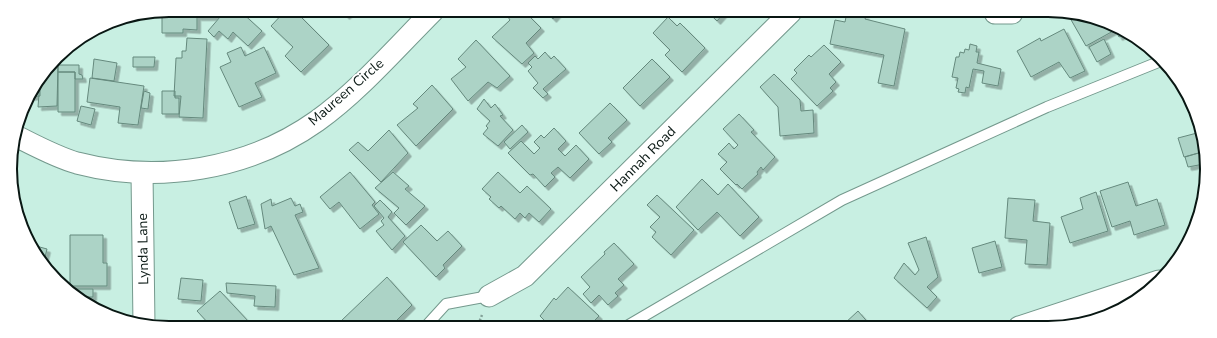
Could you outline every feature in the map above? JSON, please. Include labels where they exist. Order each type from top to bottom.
[{"type":"street","name":"Maureen Circle","points":[[20,138],[45,151],[76,163],[105,169],[142,173],[205,168],[255,154],[298,133],[317,121],[336,105],[427,17]]},
{"type":"street","name":"Hannah Road","points":[[489,296],[525,276],[786,17]]},
{"type":"street","name":"Lynda Lane","points":[[142,173],[144,319]]},
{"type":"street","points":[[1038,321],[1146,285]]},
{"type":"lane","points":[[636,321],[842,200],[1047,107],[1156,63]]},
{"type":"lane","points":[[431,321],[446,304],[489,296]]},
{"type":"building","points":[[162,17],[197,17],[197,30],[183,29],[183,33],[162,33]]},
{"type":"building","points":[[220,17],[247,17],[262,31],[248,46],[233,32],[228,39],[219,31],[214,37],[208,31]]},
{"type":"building","points":[[279,17],[301,17],[329,45],[301,72],[285,56],[293,47],[271,26]]},
{"type":"building","points":[[508,17],[530,17],[541,28],[526,43],[534,53],[522,64],[492,37],[510,20]]},
{"type":"building","points":[[668,17],[677,26],[680,23],[705,48],[682,72],[665,55],[670,50],[653,33]]},
{"type":"building","points":[[713,17],[721,17],[717,21]]},
{"type":"building","points":[[846,17],[866,17],[865,19],[905,29],[894,86],[878,83],[884,55],[830,44],[835,20],[845,22]]},
{"type":"building","points":[[1070,18],[1097,25],[1112,32],[1086,46]]},
{"type":"building","points":[[1064,29],[1085,71],[1070,78],[1059,62],[1031,77],[1017,51],[1040,38],[1041,41]]},
{"type":"building","points":[[187,38],[207,39],[203,118],[179,117],[181,96],[174,96],[176,58],[182,58],[182,51],[186,51]]},
{"type":"building","points":[[1104,39],[1111,54],[1097,62],[1089,47]]},
{"type":"building","points":[[476,40],[510,76],[497,88],[488,82],[468,101],[451,79],[466,67],[458,59]]},
{"type":"building","points":[[970,44],[977,46],[976,52],[979,52],[977,63],[1001,69],[998,86],[982,83],[984,71],[973,69],[969,88],[966,87],[965,93],[958,92],[959,89],[956,88],[958,78],[952,77],[956,57],[959,57],[960,52],[964,53],[965,49],[969,50]]},
{"type":"building","points":[[824,45],[841,62],[829,74],[836,82],[830,88],[833,91],[817,106],[791,79],[797,73],[794,70],[809,55],[811,57]]},
{"type":"building","points":[[241,47],[245,56],[264,47],[276,73],[255,83],[262,97],[239,107],[220,67],[231,62],[227,53]]},
{"type":"building","points":[[545,52],[551,59],[554,56],[566,69],[543,89],[548,94],[543,98],[533,88],[538,83],[528,71],[532,67],[528,63],[535,56],[538,59]]},
{"type":"building","points":[[133,57],[155,57],[154,67],[133,67]]},
{"type":"building","points":[[94,59],[117,63],[114,81],[92,78]]},
{"type":"building","points":[[652,59],[670,77],[640,106],[623,88]]},
{"type":"building","points":[[59,65],[79,65],[79,74],[82,75],[83,79],[75,79],[75,72],[58,72]]},
{"type":"building","points":[[58,66],[57,106],[38,107],[39,90],[48,76]]},
{"type":"building","points":[[58,72],[75,72],[75,112],[58,112]]},
{"type":"building","points":[[774,74],[800,100],[801,111],[813,110],[814,133],[780,136],[778,107],[760,87]]},
{"type":"building","points":[[90,78],[144,86],[138,125],[118,123],[120,107],[87,102]]},
{"type":"building","points":[[432,85],[453,109],[416,146],[397,125],[418,108],[413,104]]},
{"type":"building","points":[[40,89],[40,96],[36,96]]},
{"type":"building","points":[[144,91],[150,93],[148,109],[141,108]]},
{"type":"building","points":[[162,91],[175,91],[175,98],[179,98],[179,114],[162,114]]},
{"type":"building","points":[[484,99],[491,108],[495,104],[503,115],[500,116],[513,130],[498,146],[483,134],[488,128],[486,126],[490,121],[477,109]]},
{"type":"building","points":[[610,103],[627,120],[608,138],[612,142],[599,154],[579,133]]},
{"type":"building","points":[[81,106],[95,109],[91,125],[77,121]]},
{"type":"building","points":[[739,114],[754,130],[751,132],[775,157],[763,170],[761,167],[757,172],[758,174],[742,189],[720,169],[727,162],[718,154],[729,143],[734,149],[738,145],[723,129]]},
{"type":"building","points":[[522,125],[528,132],[510,149],[504,142]]},
{"type":"building","points":[[554,128],[566,141],[558,149],[565,156],[576,145],[589,159],[570,178],[558,167],[551,173],[555,177],[545,187],[533,174],[530,175],[508,153],[521,141],[534,154],[540,148],[534,142],[541,135],[544,138]]},
{"type":"building","points":[[389,130],[408,153],[381,182],[349,150],[358,142],[368,151]]},
{"type":"building","points":[[1196,133],[1199,153],[1184,157],[1178,138]]},
{"type":"building","points":[[1199,153],[1200,165],[1188,167],[1185,157]]},
{"type":"building","points":[[350,172],[375,202],[372,205],[379,214],[360,229],[339,202],[330,209],[320,197]]},
{"type":"building","points":[[393,172],[409,186],[405,189],[425,206],[406,225],[394,213],[399,208],[375,188]]},
{"type":"building","points":[[498,172],[520,193],[527,186],[551,209],[539,222],[529,213],[525,218],[520,213],[515,219],[501,206],[499,208],[489,199],[491,197],[482,189]]},
{"type":"building","points":[[702,179],[718,195],[728,184],[759,217],[740,236],[717,212],[698,230],[676,207]]},
{"type":"building","points":[[1128,182],[1136,206],[1157,199],[1165,225],[1134,235],[1130,221],[1112,227],[1100,191]]},
{"type":"building","points":[[1096,192],[1108,231],[1070,243],[1061,217],[1083,209],[1080,198]]},
{"type":"building","points":[[657,195],[694,230],[671,255],[652,237],[656,232],[650,227],[660,217],[647,205]]},
{"type":"building","points":[[246,196],[255,224],[238,229],[229,202]]},
{"type":"building","points":[[291,198],[295,206],[300,204],[303,212],[295,215],[319,268],[294,275],[271,226],[265,229],[261,204],[271,199],[272,206]]},
{"type":"building","points":[[1008,198],[1035,200],[1033,221],[1050,223],[1047,265],[1025,264],[1027,240],[1005,238]]},
{"type":"building","points":[[380,200],[392,212],[388,217],[405,236],[392,250],[376,231],[384,225],[381,221],[384,218],[374,206]]},
{"type":"building","points":[[421,225],[437,241],[448,231],[462,246],[443,265],[445,268],[436,277],[403,242]]},
{"type":"building","points":[[70,235],[103,235],[103,263],[107,263],[107,286],[72,286],[70,284]]},
{"type":"building","points":[[926,237],[938,277],[927,287],[937,297],[927,308],[894,278],[904,263],[915,275],[919,270],[908,243]]},
{"type":"building","points":[[995,241],[1002,267],[979,273],[972,248]]},
{"type":"building","points":[[614,243],[634,264],[618,279],[624,285],[615,293],[618,296],[608,305],[599,295],[591,303],[583,294],[590,287],[581,277],[605,254],[604,252]]},
{"type":"building","points":[[38,247],[47,249],[45,257]]},
{"type":"building","points":[[387,277],[412,305],[396,321],[341,321]]},
{"type":"building","points":[[181,278],[203,280],[201,301],[178,299]]},
{"type":"building","points":[[226,283],[276,286],[275,307],[254,306],[255,296],[227,293]]},
{"type":"building","points":[[568,287],[599,316],[594,321],[545,321],[540,316],[554,298],[556,300]]},
{"type":"building","points":[[75,289],[93,289],[93,297],[88,297]]},
{"type":"building","points":[[220,291],[248,321],[206,321],[197,311]]},
{"type":"building","points":[[858,311],[867,321],[847,321]]}]
